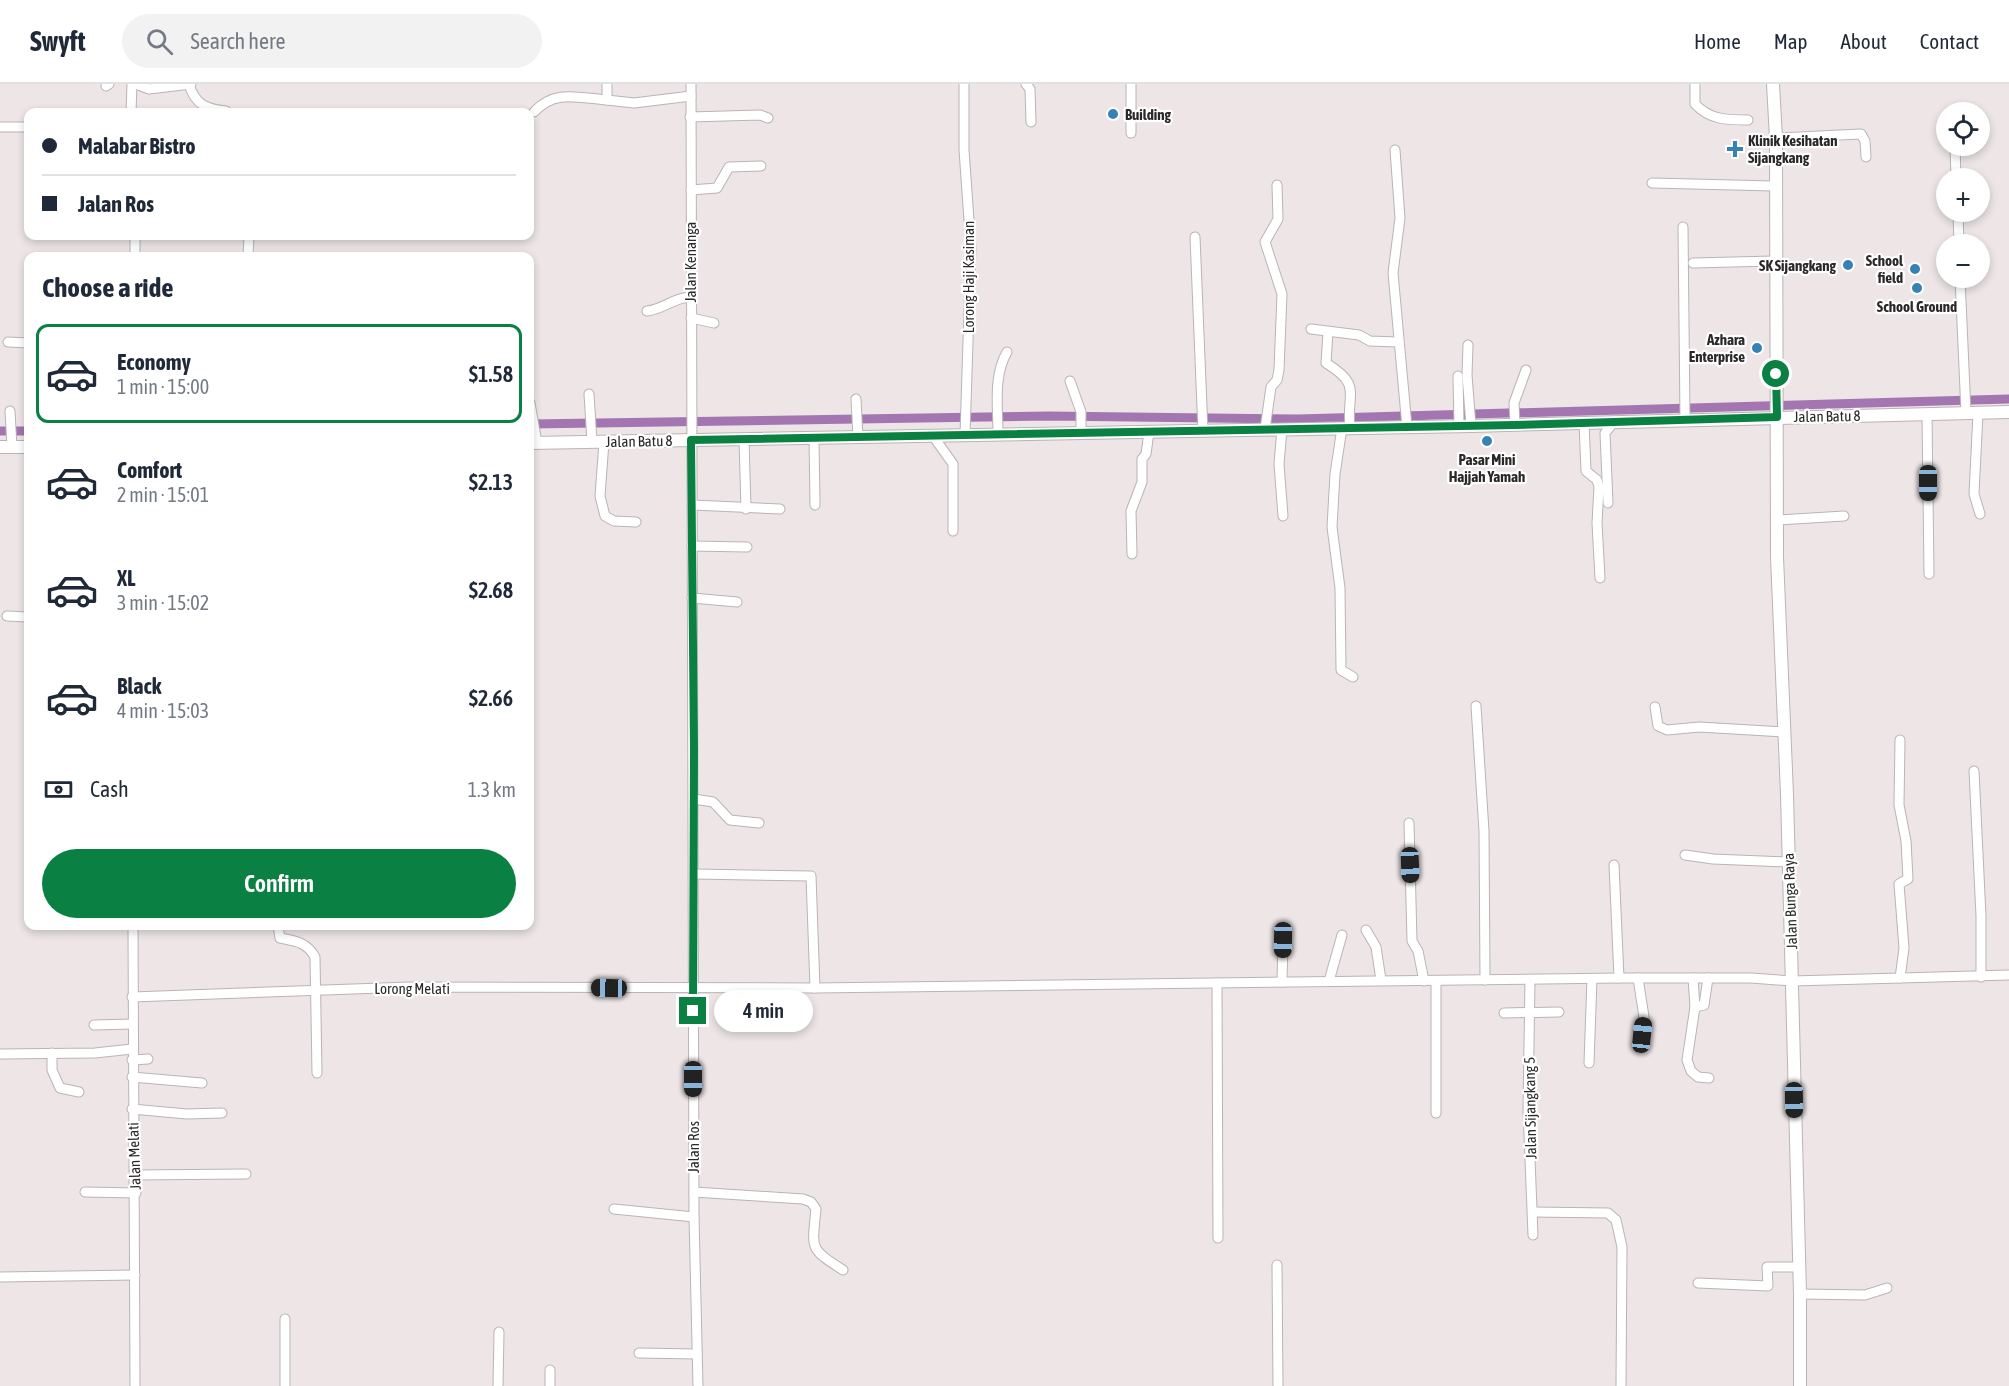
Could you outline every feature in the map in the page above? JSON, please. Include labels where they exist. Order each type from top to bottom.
[{"type":"street","points":[[131,108],[134,84],[149,89],[190,84],[192,95],[204,108]]},
{"type":"street","points":[[607,84],[607,99]]},
{"type":"street","name":"Jalan Kenanga","points":[[691,84],[689,297],[691,436]]},
{"type":"street","name":"Lorong Haji Kasiman","points":[[964,84],[964,150],[971,248],[965,430]]},
{"type":"street","points":[[1026,84],[1030,89],[1031,122]]},
{"type":"street","points":[[1131,84],[1131,133]]},
{"type":"street","points":[[1695,84],[1695,104],[1703,112],[1713,118],[1748,120]]},
{"type":"street","name":"Jalan Bunga Raya","points":[[1773,84],[1776,138],[1774,261],[1777,520],[1789,862],[1800,1294],[1800,1386]]},
{"type":"street","points":[[534,112],[545,100],[554,97],[607,99],[621,104],[634,104],[691,96]]},
{"type":"street","points":[[690,117],[760,115],[768,118]]},
{"type":"street","points":[[0,127],[24,127]]},
{"type":"street","points":[[1776,138],[1861,135],[1865,141],[1866,157]]},
{"type":"street","points":[[1395,150],[1400,218],[1394,273],[1406,424]]},
{"type":"street","points":[[691,190],[717,188],[729,166],[761,166]]},
{"type":"street","points":[[1652,183],[1774,186]]},
{"type":"street","points":[[1266,427],[1271,387],[1277,380],[1279,370],[1282,294],[1265,242],[1278,219],[1277,185]]},
{"type":"street","points":[[1683,227],[1685,420]]},
{"type":"street","points":[[1196,237],[1203,426]]},
{"type":"street","points":[[1693,262],[1774,261]]},
{"type":"street","points":[[1961,288],[1974,494],[1980,514]]},
{"type":"street","points":[[646,311],[657,309],[674,299],[689,297]]},
{"type":"street","points":[[691,318],[714,323]]},
{"type":"street","points":[[1311,329],[1359,335],[1370,341],[1398,342]]},
{"type":"street","points":[[1328,332],[1326,363],[1343,374],[1351,385],[1350,410],[1335,474],[1332,527],[1340,588],[1341,670],[1353,676]]},
{"type":"street","points":[[8,342],[24,343]]},
{"type":"street","points":[[1465,418],[1458,376],[1468,345]]},
{"type":"street","points":[[998,429],[1001,363],[1007,352]]},
{"type":"street","points":[[1515,416],[1526,369]]},
{"type":"street","points":[[1070,381],[1081,422]]},
{"type":"street","points":[[589,394],[589,414],[595,439],[600,496],[605,516],[614,521],[636,522]]},
{"type":"street","points":[[856,399],[858,432]]},
{"type":"street","name":"Jalan Batu 8","points":[[534,440],[691,436],[744,440],[814,438],[858,432],[933,436],[965,430],[1081,422],[1149,432],[1203,426],[1282,429],[1406,424],[1515,416],[1584,422],[1614,422],[1777,414],[2009,412]]},
{"type":"street","points":[[10,414],[8,443],[24,446]]},
{"type":"street","points":[[1928,414],[1929,574]]},
{"type":"street","points":[[1584,422],[1586,471],[1597,480],[1599,487],[1597,523],[1600,578]]},
{"type":"street","points":[[1608,503],[1605,433],[1614,422]]},
{"type":"street","points":[[1282,429],[1279,464],[1283,516]]},
{"type":"street","points":[[1132,554],[1131,511],[1142,482],[1142,459],[1146,454],[1149,432]]},
{"type":"street","name":"Jalan Ros","points":[[691,436],[694,1217],[698,1386]]},
{"type":"street","points":[[933,436],[953,464],[953,531]]},
{"type":"street","points":[[814,438],[815,505]]},
{"type":"street","points":[[744,440],[746,509]]},
{"type":"street","points":[[693,506],[780,508]]},
{"type":"street","points":[[1777,520],[1844,516]]},
{"type":"street","points":[[692,546],[747,547]]},
{"type":"street","points":[[692,598],[737,602]]},
{"type":"street","points":[[7,616],[24,617]]},
{"type":"street","points":[[1476,706],[1484,831],[1485,980]]},
{"type":"street","points":[[1655,707],[1658,726],[1667,730],[1699,727],[1785,732]]},
{"type":"street","points":[[1900,740],[1899,805],[1906,841],[1908,879],[1899,884],[1904,948],[1900,978]]},
{"type":"street","points":[[1974,771],[1981,916],[1981,977]]},
{"type":"street","points":[[694,799],[713,802],[730,820],[759,823]]},
{"type":"street","points":[[1409,823],[1412,940],[1418,951],[1424,981]]},
{"type":"street","points":[[1684,855],[1713,859],[1789,862]]},
{"type":"street","points":[[1614,865],[1619,978]]},
{"type":"street","points":[[694,874],[811,876],[815,988]]},
{"type":"street","name":"Jalan Melati","points":[[133,930],[132,1108],[136,1175],[135,1386]]},
{"type":"street","points":[[279,930],[280,938],[299,941],[310,948],[315,957],[317,1073]]},
{"type":"street","points":[[1366,930],[1376,946],[1381,980]]},
{"type":"street","points":[[1329,981],[1342,935]]},
{"type":"street","points":[[1282,982],[1283,940]]},
{"type":"street","name":"Lorong Melati","points":[[132,997],[410,987],[693,989],[1619,978],[1792,981],[2009,975]]},
{"type":"street","points":[[1638,978],[1644,1017],[1642,1035]]},
{"type":"street","points":[[1693,978],[1695,1007],[1687,1060],[1691,1071],[1698,1077],[1709,1078]]},
{"type":"street","points":[[1695,1007],[1704,1005],[1707,1001],[1708,978]]},
{"type":"street","points":[[1589,1063],[1592,979]]},
{"type":"street","name":"Jalan Sijangkang 5","points":[[1530,980],[1528,1109],[1533,1235]]},
{"type":"street","points":[[1436,981],[1436,1113]]},
{"type":"street","points":[[1217,983],[1218,1238]]},
{"type":"street","points":[[1504,1013],[1559,1012]]},
{"type":"street","points":[[94,1025],[132,1024]]},
{"type":"street","points":[[0,1054],[95,1053],[132,1048]]},
{"type":"street","points":[[52,1053],[52,1070],[60,1088],[79,1092]]},
{"type":"street","points":[[132,1060],[148,1059]]},
{"type":"street","points":[[132,1077],[202,1083]]},
{"type":"street","points":[[132,1108],[187,1114],[222,1113]]},
{"type":"street","points":[[136,1175],[246,1173]]},
{"type":"street","points":[[86,1192],[136,1193]]},
{"type":"street","points":[[694,1192],[802,1199],[811,1202],[816,1209],[813,1245],[817,1253],[843,1270]]},
{"type":"street","points":[[614,1209],[694,1217]]},
{"type":"street","points":[[1533,1212],[1614,1215],[1622,1247],[1621,1386]]},
{"type":"street","points":[[1277,1265],[1278,1386]]},
{"type":"street","points":[[1698,1283],[1768,1286],[1767,1267],[1799,1267]]},
{"type":"street","points":[[0,1277],[135,1275]]},
{"type":"street","points":[[1800,1294],[1865,1295],[1887,1288]]},
{"type":"street","points":[[285,1319],[285,1386]]},
{"type":"street","points":[[498,1386],[500,1332]]},
{"type":"street","points":[[639,1353],[697,1354]]},
{"type":"street","points":[[550,1370],[550,1386]]},
{"type":"waterway","points":[[534,424],[1049,416],[1298,419],[2009,399]]},
{"type":"waterway","points":[[0,431],[24,431]]},
{"type":"place","name":"Building","points":[[1113,114]]},
{"type":"place","name":"Klinik Kesihatan Sijangkang","points":[[1735,149]]},
{"type":"place","name":"SK Sijangkang","points":[[1848,265]]},
{"type":"place","name":"School field","points":[[1915,269]]},
{"type":"place","name":"School Ground","points":[[1917,288]]},
{"type":"place","name":"Azhara Enterprise","points":[[1757,348]]},
{"type":"place","name":"Pasar Mini Hajjah Yamah","points":[[1487,441]]},
{"type":"route","points":[[693,1011],[694,749],[691,440],[1515,425],[1777,417],[1776,374]]}]
